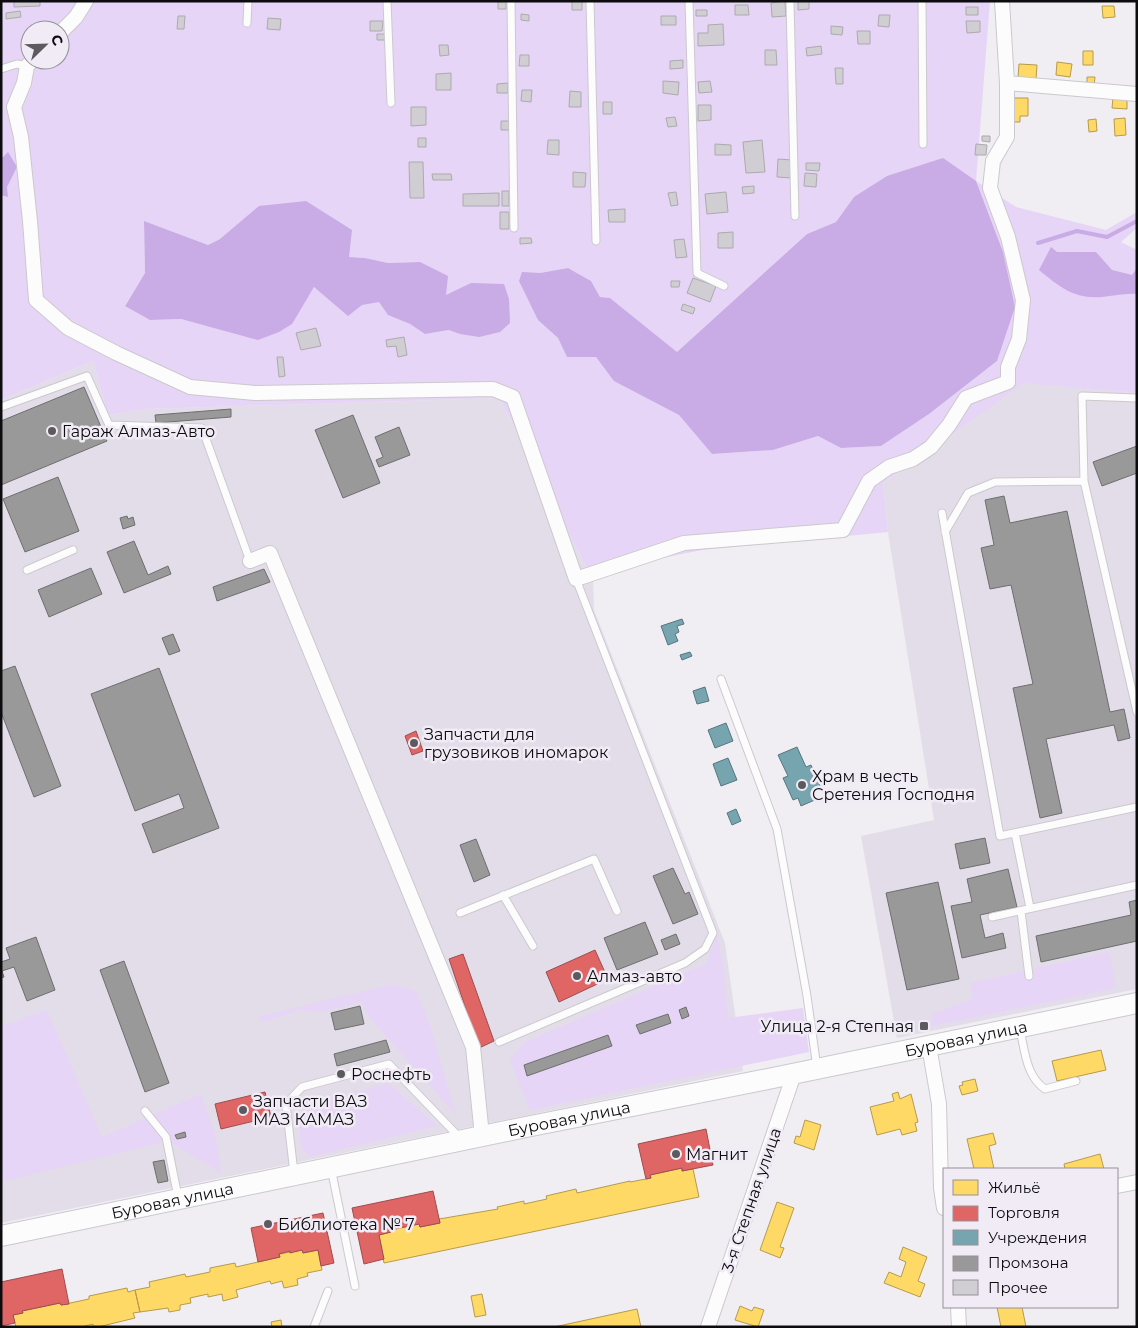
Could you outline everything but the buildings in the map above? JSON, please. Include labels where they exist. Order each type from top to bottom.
[{"type":"main road","name":"Буровая улица","points":[[1,1236],[1137,1003]]},
{"type":"street","points":[[70,23],[86,1]]},
{"type":"street","points":[[28,70],[14,107],[21,137],[36,300],[68,328],[116,353],[190,387],[255,392],[493,390],[512,397],[576,579],[684,543],[843,530],[869,481],[889,467],[913,460],[931,447],[949,425],[966,398],[1008,382],[1008,367],[1019,339],[1022,300],[1008,237],[990,188],[993,161],[1007,137],[1007,83],[1002,1]]},
{"type":"street","points":[[1007,83],[1137,94]]},
{"type":"street","points":[[250,561],[270,553],[466,1029],[473,1047],[482,1136]]},
{"type":"street","points":[[929,1046],[939,1104],[943,1201]]},
{"type":"street","name":"3-я Степная улица","points":[[708,1327],[794,1074]]},
{"type":"street","points":[[1118,1186],[1137,1182]]},
{"type":"street","points":[[958,1308],[959,1327]]},
{"type":"lane","points":[[247,23],[248,1]]},
{"type":"lane","points":[[388,1],[391,103]]},
{"type":"lane","points":[[512,1],[514,228]]},
{"type":"lane","points":[[590,1],[596,241]]},
{"type":"lane","points":[[689,1],[697,273],[724,286]]},
{"type":"lane","points":[[790,1],[795,216]]},
{"type":"lane","points":[[922,1],[923,144]]},
{"type":"lane","points":[[1,69],[20,64]]},
{"type":"lane","points":[[1,407],[87,376],[109,424],[202,428],[250,561]]},
{"type":"lane","points":[[1137,398],[1082,396],[1084,481],[1137,712]]},
{"type":"lane","points":[[945,532],[968,493],[995,482],[1084,481]]},
{"type":"lane","points":[[942,513],[1000,836],[1137,807]]},
{"type":"lane","points":[[27,570],[73,550]]},
{"type":"lane","points":[[499,1042],[685,963],[705,949],[713,933],[576,579]]},
{"type":"lane","points":[[721,679],[777,829],[807,996],[817,1069]]},
{"type":"lane","points":[[1015,832],[1030,908]]},
{"type":"lane","points":[[460,913],[594,859],[617,911]]},
{"type":"lane","points":[[992,917],[1137,885]]},
{"type":"lane","points":[[504,895],[533,946]]},
{"type":"lane","points":[[1021,910],[1029,976]]},
{"type":"lane","points":[[1019,1027],[1029,1069],[1036,1083],[1045,1089],[1076,1081]]},
{"type":"lane","points":[[294,1175],[286,1104],[302,1087],[388,1064],[462,1140]]},
{"type":"lane","points":[[145,1111],[166,1137],[178,1199]]},
{"type":"lane","points":[[331,1168],[355,1286]]},
{"type":"lane","points":[[314,1327],[328,1291]]},
{"type":"shaded area","points":[[1,1],[990,1],[976,181],[1016,207],[1106,230],[1137,212],[1137,228],[1121,242],[1137,250],[1137,393],[1024,383],[883,483],[888,532],[702,550],[657,559],[593,580],[499,398],[146,409],[108,415],[93,361],[1,400]],"holes":[[[854,197],[997,361],[929,414],[881,446],[841,448],[818,436],[773,450],[712,454],[679,415],[615,381],[596,357],[567,357],[558,338],[538,320],[522,273],[540,273],[568,268],[591,281],[600,297],[610,298],[677,352],[807,234],[836,222]],[[144,221],[208,245],[220,239],[365,258],[388,263],[420,262],[446,295],[461,334],[450,330],[425,334],[410,324],[388,315],[379,301],[362,304],[327,297],[314,287],[304,302],[207,326],[181,319],[150,320],[125,305],[145,273]]]},
{"type":"shaded area","points":[[8,152],[17,167],[7,187],[8,197],[1,195],[1,159]]},
{"type":"shaded area","points":[[943,158],[976,181],[1003,252],[1015,307],[997,361],[929,414],[881,446],[841,448],[818,436],[773,450],[712,454],[679,415],[614,381],[596,357],[567,357],[558,338],[538,320],[519,281],[522,272],[540,273],[568,268],[591,281],[600,297],[610,298],[677,352],[807,234],[836,222],[854,197],[887,176]]},
{"type":"shaded area","points":[[306,201],[352,230],[349,257],[388,263],[420,262],[448,276],[446,295],[471,283],[504,284],[509,299],[510,323],[500,332],[479,337],[449,330],[425,334],[410,324],[388,315],[379,302],[362,305],[348,316],[314,287],[292,324],[279,332],[258,340],[181,319],[150,320],[125,306],[145,273],[144,221],[208,245],[220,239],[259,206]]},
{"type":"shaded area","points":[[1051,247],[1057,252],[1096,252],[1112,270],[1132,275],[1137,268],[1137,294],[1092,297],[1067,291],[1039,270]]},
{"type":"shaded area","points":[[93,361],[108,415],[146,409],[499,398],[593,580],[594,610],[725,943],[743,1071],[1,1223],[1,400]]},
{"type":"shaded area","points":[[1024,382],[1137,393],[1137,989],[897,1038],[861,836],[934,820],[888,532],[883,483]]},
{"type":"shaded area","points":[[717,934],[724,969],[728,1018],[803,1008],[809,1052],[530,1110],[510,1060],[525,1042],[706,964]]},
{"type":"shaded area","points":[[1109,952],[1116,988],[932,1026],[932,1014],[972,999],[970,983]]},
{"type":"shaded area","points":[[393,984],[416,991],[431,1028],[456,1115],[369,1017],[361,1002],[322,1012],[299,1010],[265,1022],[256,1017]]},
{"type":"shaded area","points":[[47,1010],[102,1137],[201,1094],[215,1133],[221,1173],[168,1141],[1,1182],[1,1026]]},
{"type":"shaded area","points":[[388,1083],[438,1126],[309,1157],[301,1146],[299,1121],[309,1107]]},
{"type":"waterway","points":[[1038,243],[1077,231],[1107,237],[1137,221]]},
{"type":"place","name":"Гараж Алмаз-Авто","points":[[52,431]]},
{"type":"place","name":"Запчасти для грузовиков иномарок","points":[[414,743]]},
{"type":"place","name":"Храм в честь Сретения Господня","points":[[802,785]]},
{"type":"place","name":"Алмаз-авто","points":[[577,976]]},
{"type":"place","name":"Улица 2-я Степная","points":[[924,1026]]},
{"type":"place","name":"Роснефть","points":[[341,1074]]},
{"type":"place","name":"Запчасти ВАЗ МАЗ КАМАЗ","points":[[243,1110]]},
{"type":"place","name":"Магнит","points":[[676,1154]]},
{"type":"place","name":"Библиотека № 7","points":[[268,1224]]}]
